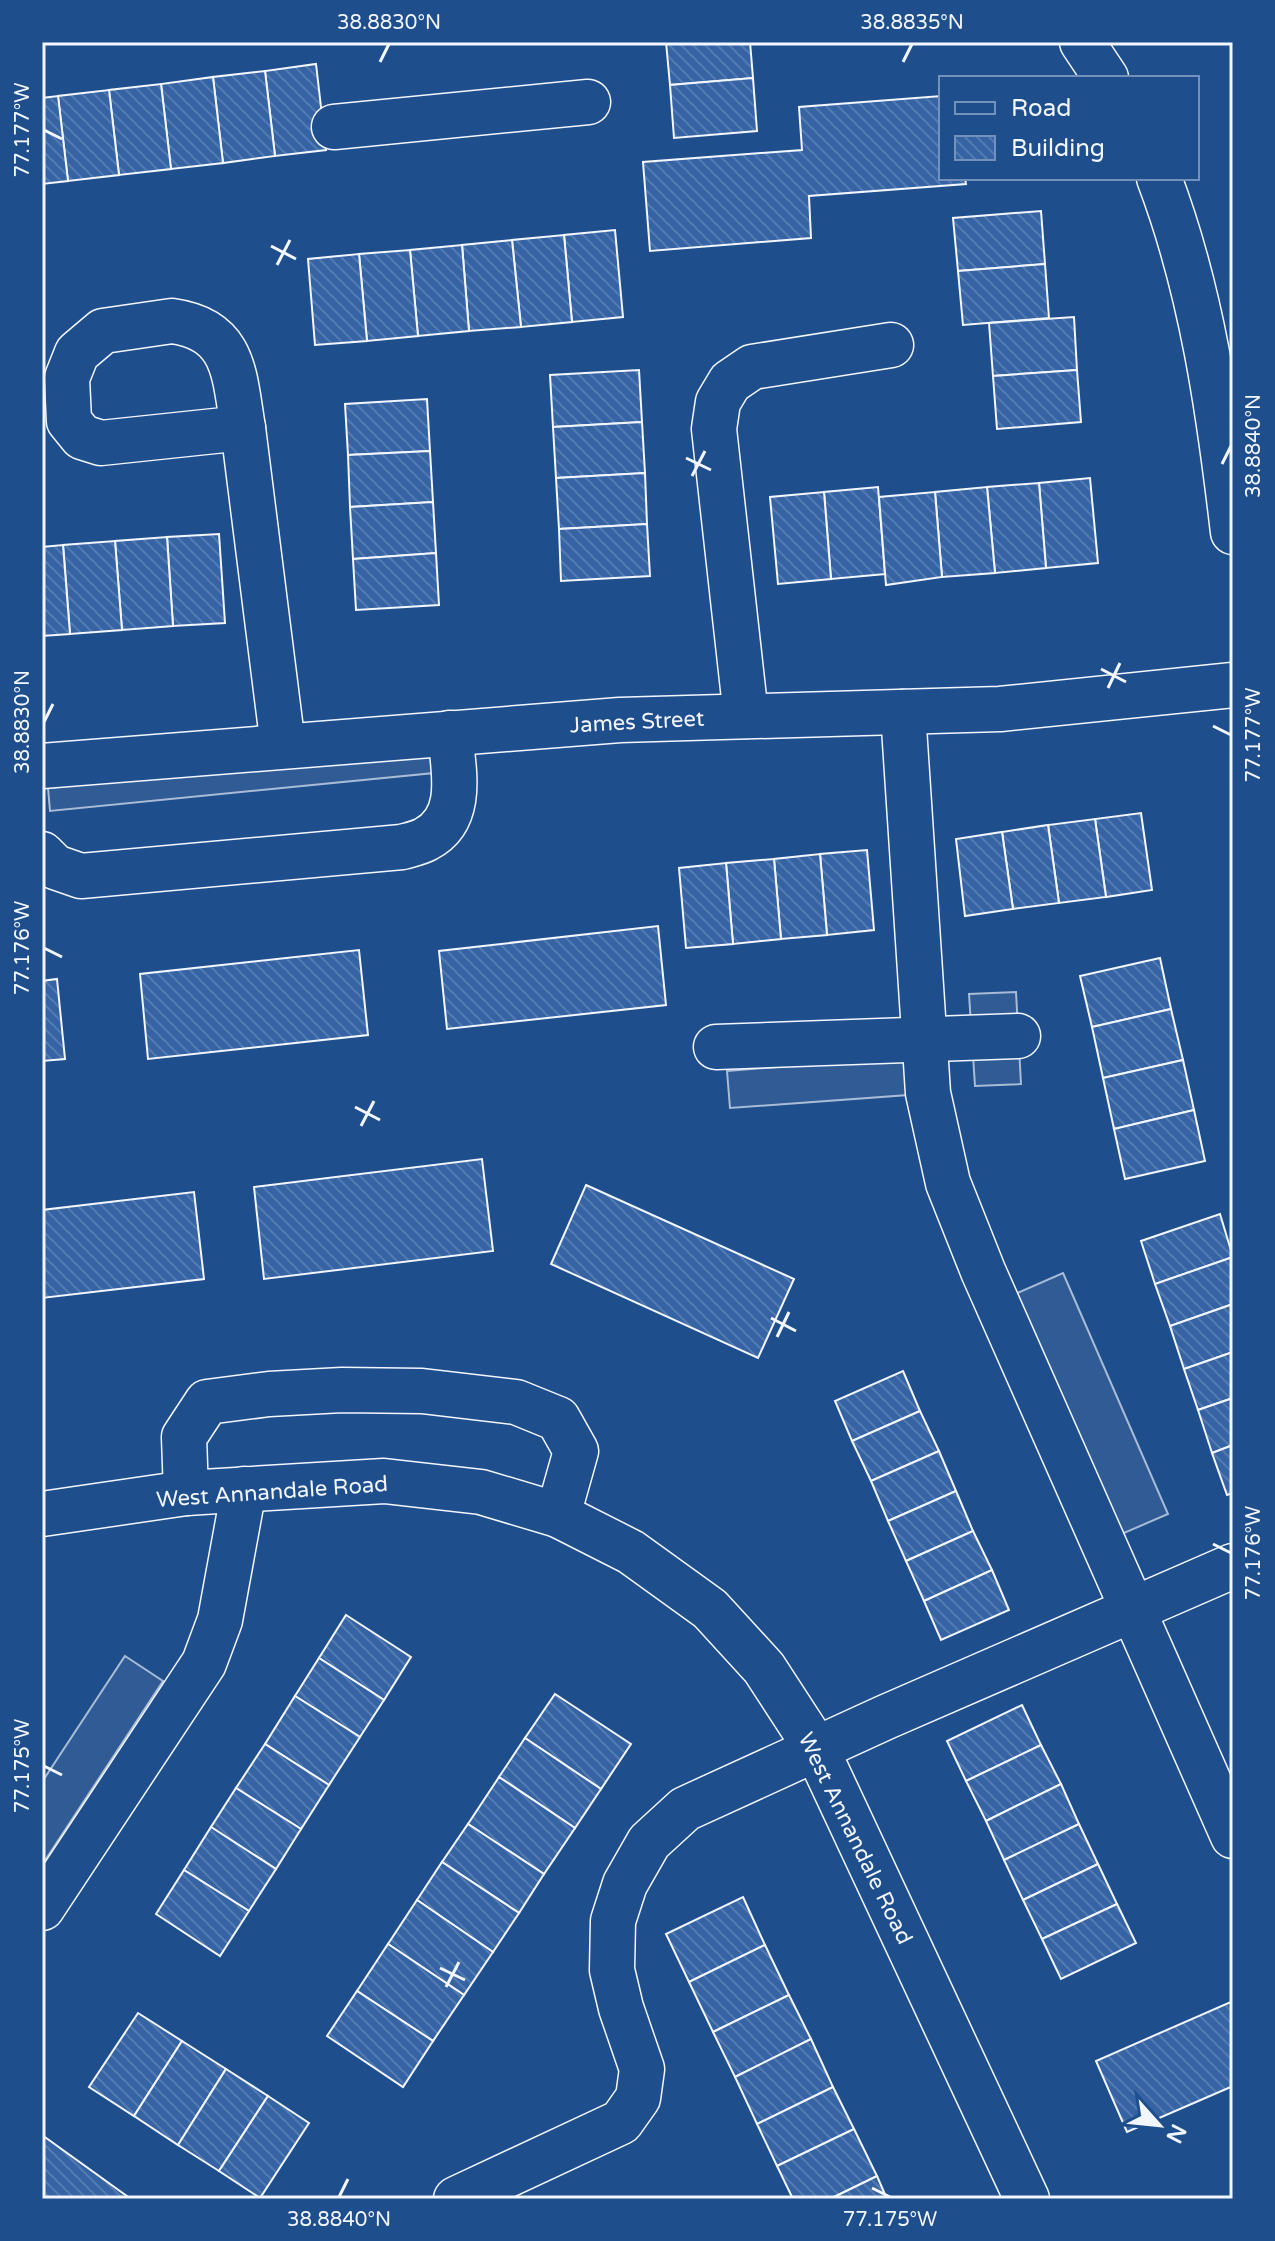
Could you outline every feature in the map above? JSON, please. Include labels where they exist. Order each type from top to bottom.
[{"type":"street","points":[[1082,42],[1105,76]]},
{"type":"street","points":[[334,127],[588,102]]},
{"type":"street","points":[[1160,180],[1198,301],[1228,445],[1233,532]]},
{"type":"street","points":[[746,716],[714,429],[718,402],[730,382],[752,367],[891,345]]},
{"type":"street","points":[[243,428],[283,746]]},
{"type":"street","name":"James Street","points":[[42,766],[620,720],[1000,709],[1233,685]]},
{"type":"street","points":[[903,712],[928,1093],[948,1183],[983,1271],[1233,1836]]},
{"type":"street","points":[[42,854],[55,867],[81,876],[402,847],[428,838],[445,822],[456,796],[450,733]]},
{"type":"street","points":[[716,1047],[1018,1036]]},
{"type":"street","points":[[186,1493],[184,1437],[207,1402],[269,1394],[342,1390],[422,1391],[516,1402],[558,1419],[576,1451],[558,1515]]},
{"type":"street","name":"West Annandale Road","points":[[42,1514],[186,1493],[384,1481],[481,1492],[558,1515],[631,1552],[710,1609],[764,1668],[816,1748],[1027,2199]]},
{"type":"street","points":[[42,1908],[204,1663],[220,1620],[244,1489]]},
{"type":"street","points":[[456,2199],[621,2122],[638,2098],[642,2069],[621,2008],[612,1970],[613,1921],[625,1884],[649,1842],[685,1809],[816,1748],[1233,1566]]},
{"type":"shaded area","points":[[442,749],[444,772],[50,811],[48,788]]},
{"type":"shaded area","points":[[1016,992],[1021,1084],[975,1086],[969,994]]},
{"type":"shaded area","points":[[905,1057],[908,1095],[730,1108],[727,1071]]},
{"type":"shaded area","points":[[1063,1273],[1168,1514],[1117,1536],[1013,1295]]},
{"type":"shaded area","points":[[125,1656],[163,1681],[42,1865],[42,1782]]},
{"type":"building","points":[[666,42],[750,42],[753,78],[670,85]]},
{"type":"building","points":[[316,64],[326,150],[275,156],[265,71]]},
{"type":"building","points":[[265,71],[275,156],[223,163],[213,77]]},
{"type":"building","points":[[213,77],[223,163],[171,169],[161,84]]},
{"type":"building","points":[[753,78],[757,131],[674,138],[670,85]]},
{"type":"building","points":[[161,84],[171,169],[119,175],[109,90]]},
{"type":"building","points":[[109,90],[119,175],[68,181],[58,96]]},
{"type":"building","points":[[58,96],[68,181],[42,184],[42,98]]},
{"type":"building","points":[[939,96],[939,180],[965,180],[966,184],[809,196],[811,238],[650,251],[643,162],[802,150],[799,107]]},
{"type":"building","points":[[1041,211],[1045,264],[958,271],[953,218]]},
{"type":"building","points":[[615,230],[623,317],[572,322],[564,235]]},
{"type":"building","points":[[564,235],[572,322],[521,327],[512,240]]},
{"type":"building","points":[[512,240],[521,327],[469,331],[462,245]]},
{"type":"building","points":[[462,245],[469,331],[418,336],[410,250]]},
{"type":"building","points":[[410,250],[418,336],[367,341],[359,254]]},
{"type":"building","points":[[359,254],[367,341],[315,345],[308,259]]},
{"type":"building","points":[[1045,264],[1049,318],[963,325],[958,271]]},
{"type":"building","points":[[1074,317],[1077,370],[993,376],[989,323]]},
{"type":"building","points":[[639,370],[642,422],[553,427],[550,375]]},
{"type":"building","points":[[1077,370],[1081,422],[997,429],[993,376]]},
{"type":"building","points":[[427,399],[430,451],[348,455],[345,404]]},
{"type":"building","points":[[642,422],[645,473],[556,478],[553,427]]},
{"type":"building","points":[[430,451],[433,502],[350,507],[348,455]]},
{"type":"building","points":[[645,473],[647,524],[559,529],[556,478]]},
{"type":"building","points":[[1090,478],[1098,563],[1046,568],[1039,483]]},
{"type":"building","points":[[1039,483],[1046,568],[995,573],[987,487]]},
{"type":"building","points":[[878,487],[885,574],[831,579],[824,492]]},
{"type":"building","points":[[987,487],[995,573],[942,577],[935,492]]},
{"type":"building","points":[[824,492],[831,579],[778,584],[770,497]]},
{"type":"building","points":[[935,492],[942,577],[886,585],[879,497]]},
{"type":"building","points":[[433,502],[436,553],[353,559],[350,507]]},
{"type":"building","points":[[647,524],[650,576],[561,581],[559,529]]},
{"type":"building","points":[[219,534],[225,623],[173,626],[167,537]]},
{"type":"building","points":[[167,537],[173,626],[122,630],[115,541]]},
{"type":"building","points":[[115,541],[122,630],[70,634],[63,545]]},
{"type":"building","points":[[63,545],[70,634],[42,636],[42,547]]},
{"type":"building","points":[[436,553],[439,605],[356,610],[353,559]]},
{"type":"building","points":[[1141,813],[1152,890],[1106,897],[1095,819]]},
{"type":"building","points":[[1095,819],[1106,897],[1059,903],[1048,825]]},
{"type":"building","points":[[1048,825],[1059,903],[1013,909],[1002,832]]},
{"type":"building","points":[[1002,832],[1013,909],[965,916],[956,839]]},
{"type":"building","points":[[867,850],[874,930],[827,935],[820,854]]},
{"type":"building","points":[[820,854],[827,935],[781,939],[774,859]]},
{"type":"building","points":[[774,859],[781,939],[733,944],[726,863]]},
{"type":"building","points":[[726,863],[733,944],[686,948],[679,868]]},
{"type":"building","points":[[658,926],[666,1005],[447,1029],[439,951]]},
{"type":"building","points":[[359,950],[368,1035],[148,1059],[140,974]]},
{"type":"building","points":[[1160,958],[1171,1009],[1092,1027],[1080,976]]},
{"type":"building","points":[[57,979],[65,1059],[42,1061],[42,981]]},
{"type":"building","points":[[1171,1009],[1183,1060],[1103,1078],[1092,1027]]},
{"type":"building","points":[[1183,1060],[1194,1110],[1114,1129],[1103,1078]]},
{"type":"building","points":[[1194,1110],[1205,1161],[1125,1179],[1114,1129]]},
{"type":"building","points":[[482,1159],[493,1251],[264,1279],[254,1187]]},
{"type":"building","points":[[586,1185],[794,1279],[758,1358],[551,1264]]},
{"type":"building","points":[[194,1192],[204,1279],[42,1298],[42,1210]]},
{"type":"building","points":[[1220,1214],[1233,1257],[1155,1284],[1141,1241]]},
{"type":"building","points":[[1233,1257],[1233,1304],[1170,1326],[1155,1284]]},
{"type":"building","points":[[1233,1304],[1233,1352],[1184,1369],[1170,1326]]},
{"type":"building","points":[[1233,1352],[1233,1398],[1198,1410],[1184,1369]]},
{"type":"building","points":[[903,1371],[920,1411],[852,1441],[835,1401]]},
{"type":"building","points":[[1233,1398],[1233,1445],[1212,1453],[1198,1410]]},
{"type":"building","points":[[920,1411],[939,1451],[871,1481],[852,1441]]},
{"type":"building","points":[[1233,1445],[1233,1493],[1227,1495],[1212,1453]]},
{"type":"building","points":[[939,1451],[956,1491],[888,1521],[871,1481]]},
{"type":"building","points":[[956,1491],[973,1531],[906,1561],[888,1521]]},
{"type":"building","points":[[973,1531],[992,1570],[924,1601],[906,1561]]},
{"type":"building","points":[[992,1570],[1009,1610],[941,1640],[924,1601]]},
{"type":"building","points":[[346,1615],[411,1657],[384,1700],[319,1658]]},
{"type":"building","points":[[319,1658],[384,1700],[360,1737],[295,1696]]},
{"type":"building","points":[[555,1694],[631,1744],[601,1789],[525,1738]]},
{"type":"building","points":[[295,1696],[360,1737],[329,1785],[265,1744]]},
{"type":"building","points":[[1022,1705],[1041,1745],[966,1781],[947,1741]]},
{"type":"building","points":[[525,1738],[601,1789],[575,1828],[499,1777]]},
{"type":"building","points":[[265,1744],[329,1785],[301,1829],[236,1788]]},
{"type":"building","points":[[1041,1745],[1061,1784],[986,1821],[966,1781]]},
{"type":"building","points":[[499,1777],[575,1828],[544,1874],[468,1824]]},
{"type":"building","points":[[1061,1784],[1079,1824],[1004,1860],[986,1821]]},
{"type":"building","points":[[236,1788],[301,1829],[276,1869],[211,1827]]},
{"type":"building","points":[[468,1824],[544,1874],[519,1913],[442,1862]]},
{"type":"building","points":[[1079,1824],[1098,1864],[1023,1900],[1004,1860]]},
{"type":"building","points":[[211,1827],[276,1869],[249,1911],[184,1870]]},
{"type":"building","points":[[442,1862],[519,1913],[493,1952],[417,1900]]},
{"type":"building","points":[[1098,1864],[1117,1904],[1042,1939],[1023,1900]]},
{"type":"building","points":[[184,1870],[249,1911],[220,1956],[156,1914]]},
{"type":"building","points":[[743,1897],[765,1945],[689,1982],[666,1934]]},
{"type":"building","points":[[417,1900],[493,1952],[464,1995],[388,1944]]},
{"type":"building","points":[[1117,1904],[1136,1943],[1061,1979],[1042,1939]]},
{"type":"building","points":[[388,1944],[464,1995],[433,2041],[357,1991]]},
{"type":"building","points":[[765,1945],[789,1995],[713,2032],[689,1982]]},
{"type":"building","points":[[357,1991],[433,2041],[403,2087],[327,2036]]},
{"type":"building","points":[[789,1995],[811,2039],[735,2077],[713,2032]]},
{"type":"building","points":[[1233,2001],[1233,2086],[1127,2132],[1096,2061]]},
{"type":"building","points":[[138,2013],[182,2041],[134,2116],[89,2087]]},
{"type":"building","points":[[811,2039],[833,2087],[757,2124],[735,2077]]},
{"type":"building","points":[[182,2041],[226,2069],[178,2145],[134,2116]]},
{"type":"building","points":[[226,2069],[268,2096],[219,2171],[178,2145]]},
{"type":"building","points":[[833,2087],[854,2129],[777,2166],[757,2124]]},
{"type":"building","points":[[268,2096],[309,2123],[260,2198],[219,2171]]},
{"type":"building","points":[[854,2129],[877,2176],[830,2199],[793,2199],[777,2166]]},
{"type":"building","points":[[42,2135],[131,2199],[42,2199]]},
{"type":"building","points":[[877,2176],[887,2199],[830,2199]]}]
